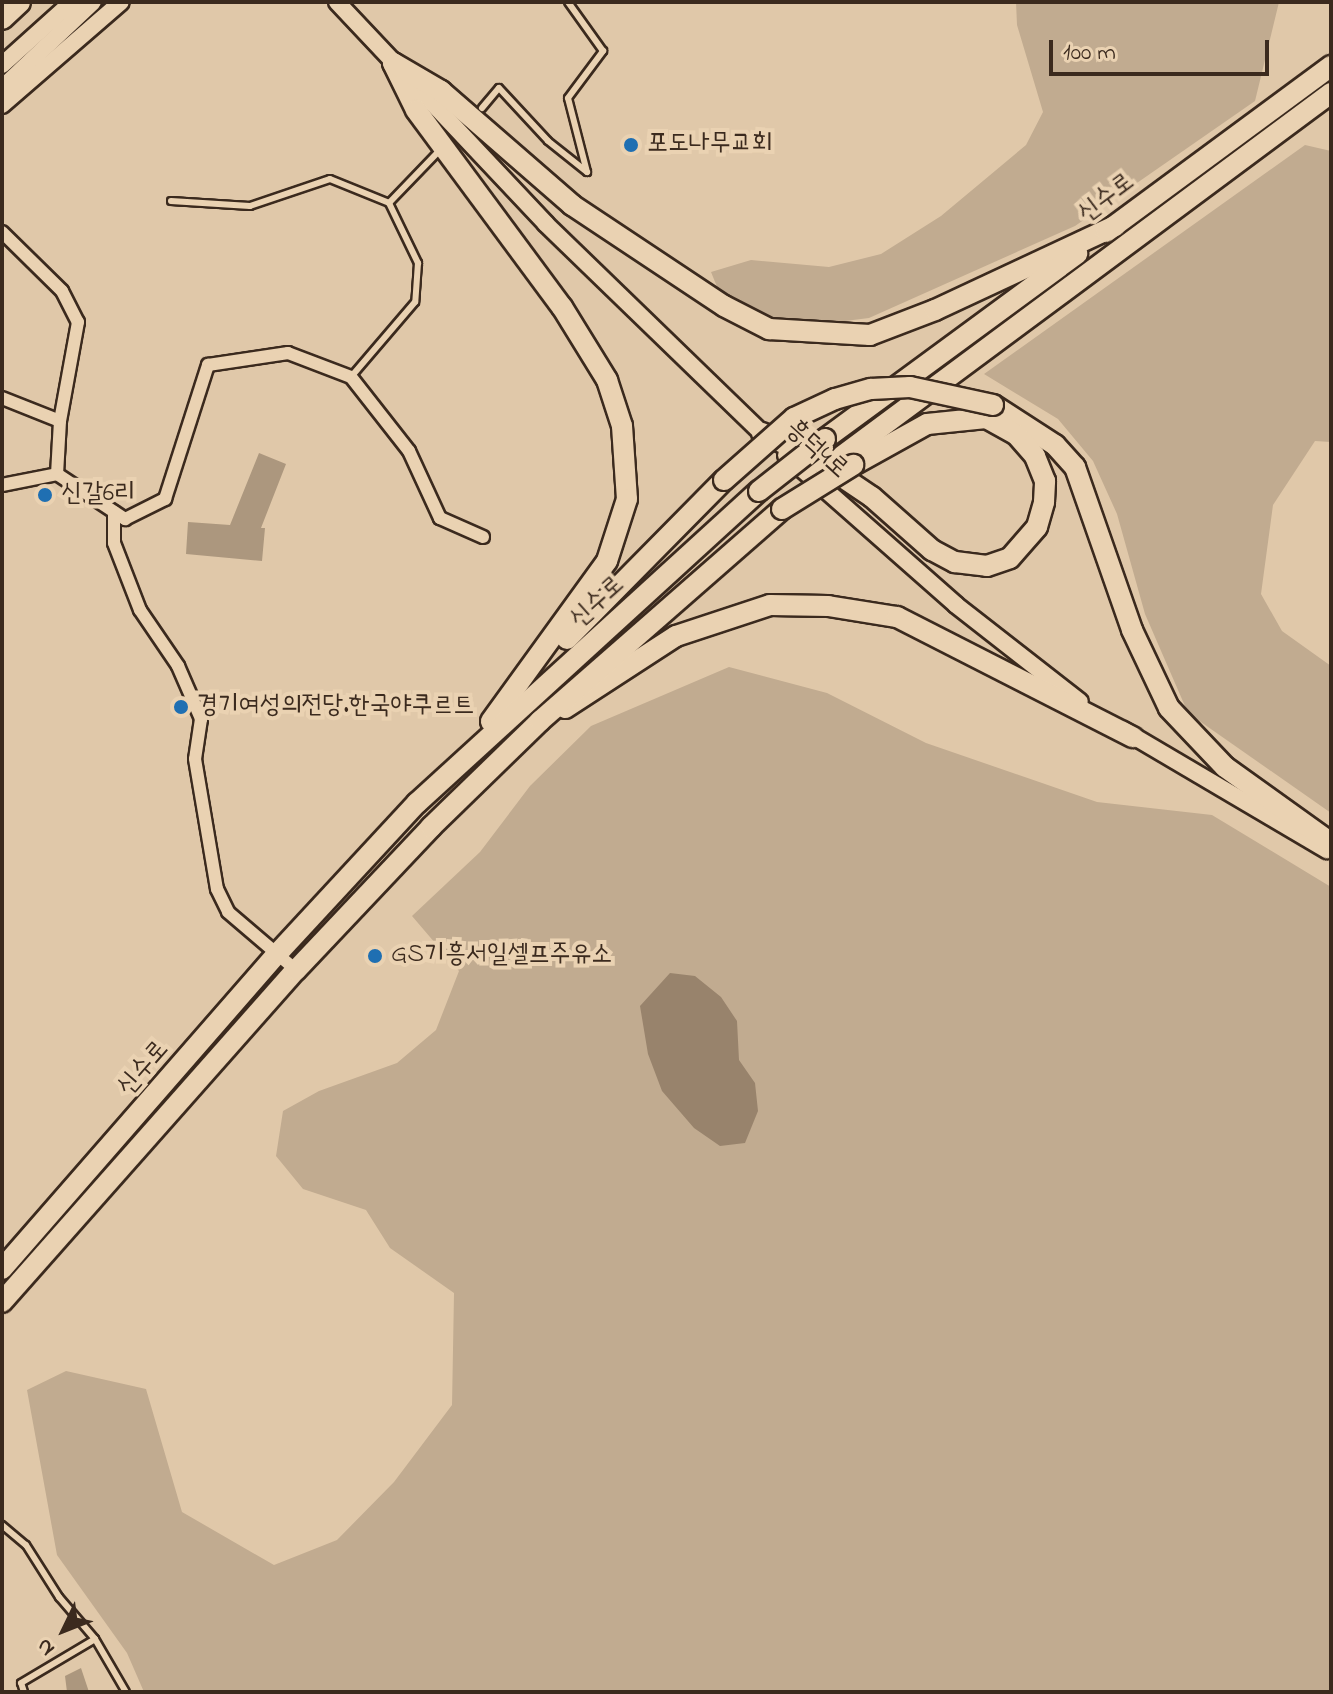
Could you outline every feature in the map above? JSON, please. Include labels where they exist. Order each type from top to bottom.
[{"type":"highway","points":[[2,18],[19,2]]},
{"type":"main road","points":[[393,63],[441,91],[572,205],[724,306],[769,329],[870,335],[935,310],[1115,226]]},
{"type":"main road","points":[[393,63],[416,110],[562,307],[607,380],[622,426],[628,481],[616,538],[597,579],[513,697]]},
{"type":"main road","name":"신수로","points":[[2,1269],[277,954],[417,803],[759,491],[1331,66]]},
{"type":"main road","name":"신수로","points":[[2,1302],[296,970],[540,721],[782,509],[1331,93]]},
{"type":"main road","points":[[417,803],[513,697],[724,480],[794,418],[859,392],[910,387],[993,405],[1055,445],[1075,467],[1132,630],[1169,708],[1225,767],[1331,843]]},
{"type":"main road","points":[[762,433],[811,456],[872,497],[932,550],[955,562],[987,566],[1010,558],[1037,527],[1044,502],[1045,481],[1035,456],[1017,435],[986,418],[927,424],[847,460]]},
{"type":"main road","points":[[540,721],[596,693],[676,636],[770,605],[828,606],[897,617],[1133,737]]},
{"type":"street","points":[[2,65],[72,2]]},
{"type":"street","points":[[2,88],[44,45],[93,2]]},
{"type":"street","points":[[2,105],[121,2]]},
{"type":"street","name":"흥덕4로","points":[[337,2],[546,224],[762,433],[979,624],[1047,679],[1133,737],[1331,852]]},
{"type":"street","points":[[2,232],[62,291],[78,322],[60,421],[57,474]]},
{"type":"street","points":[[2,485],[57,474],[125,519],[165,499],[208,365],[288,353],[351,377],[409,451],[440,518],[483,537]]},
{"type":"street","points":[[2,398],[60,421]]},
{"type":"street","points":[[114,512],[114,543],[140,610],[178,666],[201,719],[195,759],[217,889],[228,912],[296,970]]},
{"type":"lane","points":[[482,108],[499,88],[548,141],[587,172],[568,98],[603,51],[568,2]]},
{"type":"lane","points":[[389,203],[439,151]]},
{"type":"lane","points":[[171,201],[250,206],[330,179],[389,203],[418,263],[415,302],[351,377]]},
{"type":"lane","points":[[2,1525],[26,1545],[59,1597],[95,1639],[126,1692]]},
{"type":"lane","points":[[24,1692],[21,1683],[95,1639]]},
{"type":"shaded area","points":[[1016,2],[1279,2],[1255,101],[1075,226],[869,318],[805,326],[756,315],[720,294],[711,272],[751,260],[829,267],[881,254],[941,216],[1026,145],[1043,112],[1017,25]]},
{"type":"shaded area","points":[[1305,145],[1331,151],[1331,442],[1315,441],[1273,505],[1261,594],[1282,631],[1331,666],[1331,813],[1188,713],[1145,614],[1117,514],[1093,461],[1058,419],[984,374]]},
{"type":"shaded area","points":[[729,667],[827,693],[926,743],[1097,802],[1212,815],[1331,887],[1331,1692],[144,1692],[127,1653],[57,1555],[27,1390],[66,1371],[146,1389],[182,1512],[274,1565],[337,1540],[394,1482],[452,1405],[454,1293],[390,1248],[366,1210],[303,1189],[276,1156],[283,1111],[319,1091],[397,1063],[436,1030],[459,971],[412,916],[480,852],[530,786],[591,726]]},
{"type":"shaded area","points":[[670,973],[695,976],[721,997],[737,1021],[739,1060],[755,1083],[758,1111],[745,1143],[720,1146],[694,1128],[662,1091],[648,1054],[640,1006]]},
{"type":"building","points":[[259,453],[286,464],[261,528],[265,528],[262,561],[186,554],[188,522],[230,525]]},
{"type":"building","points":[[81,1668],[89,1692],[67,1692],[65,1676]]},
{"type":"place","name":"포도나무교회","points":[[631,145]]},
{"type":"place","name":"신갈6리","points":[[45,495]]},
{"type":"place","name":"경기여성의전당.한국야쿠르트","points":[[181,707]]},
{"type":"place","name":"GS기흥서일셀프주유소","points":[[375,956]]}]
